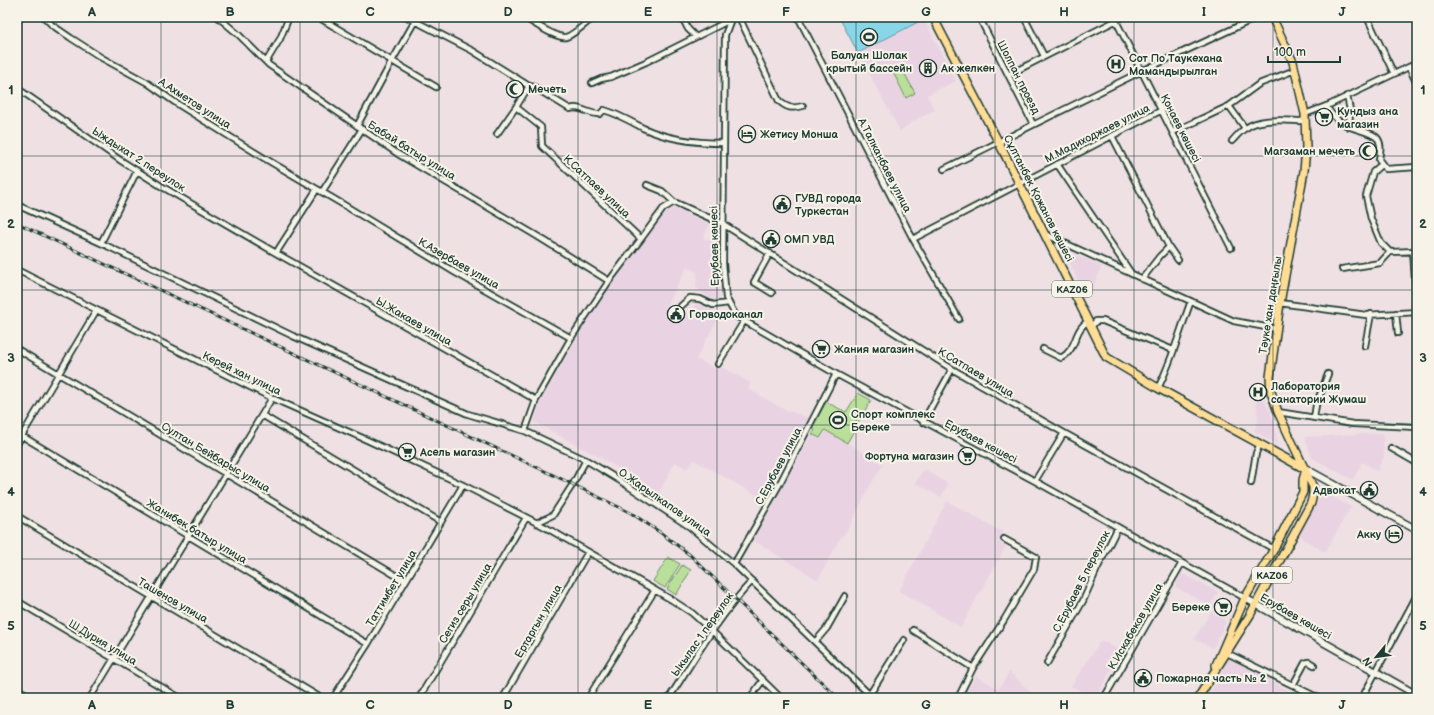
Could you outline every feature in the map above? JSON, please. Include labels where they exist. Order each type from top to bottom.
[{"type":"main road","name":"Сұлтанбек Қожанов көшесі","points":[[932,17],[1019,183],[1106,357],[1158,388],[1306,469]]},
{"type":"main road","name":"Тәуке хан даңғылы","points":[[1272,17],[1293,62],[1305,118],[1306,148],[1304,171],[1276,328],[1270,376],[1271,392],[1278,412],[1306,469]]},
{"type":"main road","points":[[1306,469],[1417,530]]},
{"type":"main road","name":"KАZ06","points":[[1211,676],[1245,598],[1304,492],[1303,480],[1306,469]]},
{"type":"main road","name":"KАZ06","points":[[1198,698],[1256,604],[1311,503],[1313,487],[1306,469]]},
{"type":"main road","name":"Ерубаев көшесі","points":[[1245,598],[1417,696]]},
{"type":"street","points":[[17,21],[22,17]]},
{"type":"street","name":"А.Ахметов улица","points":[[44,17],[52,25],[102,58],[146,82],[176,103],[258,154],[339,202]]},
{"type":"street","name":"Бабай батыр улица","points":[[218,17],[266,62],[398,154],[537,236],[609,281]]},
{"type":"street","points":[[266,62],[280,39],[289,17]]},
{"type":"street","points":[[318,17],[436,87]]},
{"type":"street","points":[[407,17],[473,51],[529,86],[534,87],[570,109],[576,107],[595,115],[600,114],[604,110],[664,136],[684,141],[724,143]]},
{"type":"street","points":[[523,17],[554,35],[564,38],[592,18]]},
{"type":"street","points":[[682,17],[688,29],[695,36]]},
{"type":"street","points":[[739,17],[779,101],[787,107],[795,108],[803,106]]},
{"type":"street","name":"А.Талканбаев улица","points":[[798,17],[913,239],[959,319]]},
{"type":"street","name":"Шолпан проезд","points":[[979,17],[1033,124]]},
{"type":"street","points":[[1024,17],[1044,56]]},
{"type":"street","points":[[1008,75],[1115,19],[1122,17]]},
{"type":"street","points":[[944,169],[1142,71],[1258,17]]},
{"type":"street","points":[[1367,17],[1394,74]]},
{"type":"street","points":[[592,83],[611,77],[646,62],[695,36],[734,18]]},
{"type":"street","name":"Ерубаев көшесі","points":[[734,18],[725,35],[723,263],[726,298],[736,316],[836,374],[1035,481],[1245,598]]},
{"type":"street","name":"Қонаев көшесі","points":[[1115,19],[1232,248]]},
{"type":"street","points":[[357,126],[415,21]]},
{"type":"street","points":[[1232,141],[1245,128],[1254,123],[1305,118],[1326,106],[1417,63]]},
{"type":"street","points":[[1409,67],[1417,84]]},
{"type":"street","points":[[1173,132],[1229,106],[1259,84],[1295,70]]},
{"type":"street","points":[[497,134],[529,86]]},
{"type":"street","name":"Ыждыхат 2 переулок","points":[[17,88],[137,171],[254,240]]},
{"type":"street","points":[[1347,96],[1350,110],[1349,127]]},
{"type":"street","points":[[1229,106],[1245,128]]},
{"type":"street","points":[[1326,106],[1333,117],[1349,127],[1373,134],[1379,140],[1381,148],[1379,160],[1386,169],[1417,167]]},
{"type":"street","name":"К.Сатпаев улица","points":[[516,107],[541,127],[542,146],[641,238]]},
{"type":"street","name":"М.Мадиходжаев улица","points":[[913,239],[1162,110]]},
{"type":"street","points":[[322,192],[362,129]]},
{"type":"street","points":[[1112,136],[1169,248],[1178,260]]},
{"type":"street","points":[[1057,164],[1132,274]]},
{"type":"street","points":[[1382,164],[1373,172],[1366,196],[1371,219],[1381,243],[1390,252]]},
{"type":"street","points":[[101,244],[137,171]]},
{"type":"street","name":"К.Сатпаев улица","points":[[647,185],[662,191],[674,202],[723,224],[952,369],[1064,433],[1274,548]]},
{"type":"street","points":[[276,253],[317,189]]},
{"type":"street","name":"К.Азербаев улица","points":[[339,202],[401,240],[571,338]]},
{"type":"street","points":[[525,431],[536,400],[571,338],[609,281],[641,238],[663,210],[674,202]]},
{"type":"street","name":"О.Жарылкапов улица","points":[[17,205],[292,336],[468,414],[525,431],[586,460],[690,527],[734,564],[872,696],[904,640]]},
{"type":"street","points":[[1045,234],[1234,321],[1276,328]]},
{"type":"street","name":"Ы.Жакаев улица","points":[[254,240],[536,400]]},
{"type":"street","points":[[1142,279],[1160,256],[1169,248]]},
{"type":"street","points":[[1280,303],[1371,314],[1416,312],[1415,251],[1390,252],[1380,263],[1342,269]]},
{"type":"street","points":[[770,254],[754,282],[772,293]]},
{"type":"street","name":"Керей хан улица","points":[[17,270],[96,311],[272,398],[463,485],[588,552],[692,613],[781,698]]},
{"type":"street","points":[[681,306],[690,298],[700,299],[712,305],[729,303]]},
{"type":"street","points":[[1158,388],[1165,375],[1191,302]]},
{"type":"street","points":[[17,444],[96,311]]},
{"type":"street","points":[[1396,313],[1398,333]]},
{"type":"street","points":[[1365,346],[1371,314]]},
{"type":"street","points":[[718,364],[744,321]]},
{"type":"street","points":[[1043,349],[1061,358],[1068,354],[1082,325],[1090,324],[1096,321],[1103,321],[1173,350]]},
{"type":"street","name":"Султан Бейбарыс улица","points":[[17,350],[226,473],[405,581]]},
{"type":"street","points":[[923,422],[952,369]]},
{"type":"street","name":"С.Ерубаев улица","points":[[734,564],[779,485],[836,374]]},
{"type":"street","points":[[1314,418],[1316,405],[1328,374]]},
{"type":"street","points":[[90,698],[272,398]]},
{"type":"street","points":[[1278,412],[1353,424],[1417,428]]},
{"type":"street","points":[[262,415],[441,522]]},
{"type":"street","name":"Жанибек батыр улица","points":[[17,433],[368,644]]},
{"type":"street","points":[[1035,481],[1064,433]]},
{"type":"street","points":[[1251,483],[1255,459],[1260,444]]},
{"type":"street","points":[[1391,448],[1417,463]]},
{"type":"street","points":[[536,523],[553,515],[573,484],[586,460]]},
{"type":"street","name":"Таттимбет улица","points":[[333,698],[368,644],[463,485]]},
{"type":"street","name":"Ташенов улица","points":[[17,516],[321,698]]},
{"type":"street","name":"Сегиз серы улица","points":[[419,698],[526,518]]},
{"type":"street","name":"С.Ерубаев 5 переулок","points":[[1047,663],[1083,601],[1118,527]]},
{"type":"street","points":[[958,698],[973,668],[1004,620],[1034,569],[1036,557],[1004,539]]},
{"type":"street","name":"Ертаргын улица","points":[[503,698],[588,552]]},
{"type":"street","name":"К.Искабеков улица","points":[[1104,698],[1182,563]]},
{"type":"street","name":"Ыкылас 1 переулок","points":[[669,698],[712,631],[735,599],[752,581]]},
{"type":"street","points":[[588,698],[655,590]]},
{"type":"street","points":[[1362,698],[1417,595]]},
{"type":"street","points":[[815,642],[827,628],[844,596]]},
{"type":"street","name":"Ш.Дурия улица","points":[[17,601],[180,698]]},
{"type":"street","points":[[913,630],[973,668]]},
{"type":"street","points":[[1227,653],[1319,698]]},
{"type":"street","points":[[1293,685],[1305,663],[1309,662],[1314,665]]},
{"type":"street","points":[[750,698],[763,680]]},
{"type":"street","points":[[17,689],[34,698]]},
{"type":"shaded area","points":[[686,17],[715,17],[692,28]]},
{"type":"shaded area","points":[[924,19],[956,81],[927,95],[935,110],[912,122],[900,131],[858,53]]},
{"type":"shaded area","points":[[674,207],[710,224],[703,238],[719,244],[718,301],[715,302],[705,296],[696,287],[697,272],[687,267],[668,304],[690,316],[697,303],[720,315],[696,359],[719,370],[721,367],[737,375],[751,383],[748,389],[784,409],[809,418],[763,499],[694,460],[687,469],[675,462],[659,493],[610,463],[534,422],[541,401],[596,304],[661,217]]},
{"type":"shaded area","points":[[1075,255],[1102,266],[1090,295],[1085,299],[1070,262]]},
{"type":"shaded area","points":[[1256,399],[1264,399],[1272,416],[1278,445],[1254,431],[1258,421]]},
{"type":"shaded area","points":[[825,429],[883,465],[871,484],[849,527],[838,542],[818,580],[753,540],[812,434],[820,438]]},
{"type":"shaded area","points":[[1383,433],[1384,457],[1377,471],[1362,462],[1353,480],[1312,458],[1305,437]]},
{"type":"shaded area","points":[[924,469],[948,484],[941,497],[915,483]]},
{"type":"shaded area","points":[[1325,493],[1351,507],[1325,552],[1305,540],[1299,534],[1320,497]]},
{"type":"shaded area","points":[[947,501],[1003,532],[997,542],[1006,546],[961,627],[899,591]]},
{"type":"shaded area","points":[[1181,573],[1218,592],[1210,606],[1175,587]]},
{"type":"shaded area","points":[[1211,612],[1226,621],[1213,648],[1194,639]]},
{"type":"shaded area","points":[[1101,640],[1121,651],[1096,698],[1092,698],[1071,686]]},
{"type":"shaded area","points":[[1229,658],[1293,693],[1291,698],[1208,698]]},
{"type":"shaded area","points":[[1009,672],[1037,698],[963,698],[976,676],[999,689]]},
{"type":"green space","points":[[901,67],[915,93],[906,98],[893,72]]},
{"type":"green space","name":"Спорт комплекс Береке","points":[[858,393],[871,400],[847,443],[825,430],[820,438],[812,434],[815,430],[812,428],[826,402],[846,412]]},
{"type":"green space","points":[[668,557],[680,564],[665,588],[653,581]]},
{"type":"green space","points":[[682,565],[691,570],[676,595],[667,589]]},
{"type":"water","name":"Балуан Шолак крытый бассейн","points":[[839,17],[923,17],[924,19],[858,53]]},
{"type":"railway","points":[[17,223],[631,513],[690,555],[838,698]]},
{"type":"place","name":"Балуан Шолак крытый бассейн","points":[[869,37]]},
{"type":"place","name":"Сот По Таукехана Мамандырылган","points":[[1116,64]]},
{"type":"place","name":"Ак желкен","points":[[928,68]]},
{"type":"place","name":"Мечеть","points":[[515,89]]},
{"type":"place","name":"Кундыз ана магазин","points":[[1324,117]]},
{"type":"place","name":"Жетису Монша","points":[[747,134]]},
{"type":"place","name":"Магзаман мечеть","points":[[1368,151]]},
{"type":"place","name":"ГУВД города Туркестан","points":[[782,204]]},
{"type":"place","name":"ОМП УВД","points":[[771,239]]},
{"type":"place","name":"Горводоканал","points":[[676,314]]},
{"type":"place","name":"Жания магазин","points":[[821,349]]},
{"type":"place","name":"Лаборатория санатории Жумаш","points":[[1258,392]]},
{"type":"place","name":"Спорт комплекс Береке","points":[[838,420]]},
{"type":"place","name":"Асель магазин","points":[[407,452]]},
{"type":"place","name":"Фортуна магазин","points":[[967,456]]},
{"type":"place","name":"Адвокат","points":[[1369,490]]},
{"type":"place","name":"Акку","points":[[1394,534]]},
{"type":"place","name":"Береке","points":[[1223,607]]},
{"type":"place","name":"Пожарная часть № 2","points":[[1143,678]]}]
